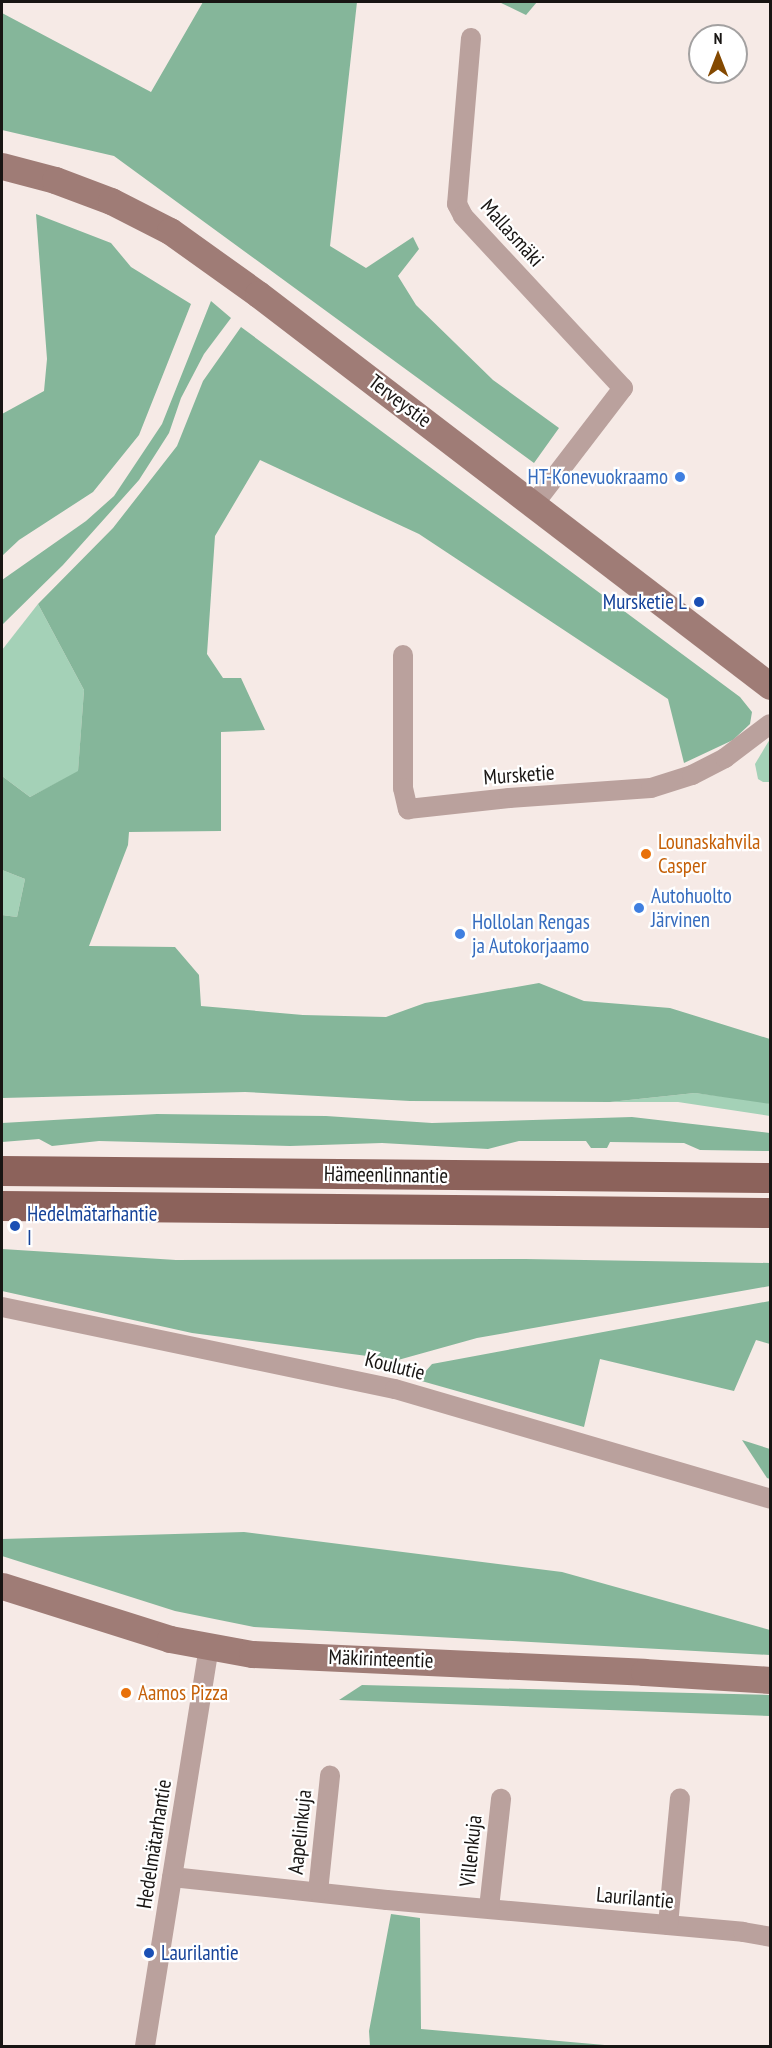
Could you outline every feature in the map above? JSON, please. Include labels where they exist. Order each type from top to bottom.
[{"type":"main road","name":"Terveystie","points":[[2,166],[55,180],[111,201],[170,231],[268,301],[771,686]]},
{"type":"main road","name":"Hämeenlinnantie","points":[[2,1171],[771,1178]]},
{"type":"main road","name":"Hämeenlinnantie","points":[[2,1206],[771,1212]]},
{"type":"main road","name":"Mäkirinteentie","points":[[2,1586],[170,1639],[209,1648],[252,1654],[610,1670],[771,1680]]},
{"type":"street","name":"Mallasmäki","points":[[471,38],[457,204],[463,216],[623,388],[534,504]]},
{"type":"street","name":"Mursketie","points":[[403,655],[403,788],[408,809],[509,798],[651,788],[693,776],[725,758],[771,724]]},
{"type":"street","name":"Koulutie","points":[[2,1306],[395,1389],[771,1498]]},
{"type":"street","name":"Hedelmätarhantie","points":[[145,2046],[209,1648]]},
{"type":"street","name":"Aapelinkuja","points":[[318,1893],[330,1776]]},
{"type":"street","name":"Villenkuja","points":[[489,1908],[501,1799]]},
{"type":"street","points":[[668,1925],[680,1799]]},
{"type":"street","name":"Laurilantie","points":[[172,1877],[771,1937]]},
{"type":"green space","points":[[203,2],[357,2],[330,246],[366,268],[413,237],[419,249],[398,276],[416,305],[493,380],[559,428],[534,463],[114,156],[2,130],[2,13],[151,92]]},
{"type":"green space","points":[[499,2],[537,2],[526,15]]},
{"type":"green space","points":[[36,214],[111,243],[131,267],[191,304],[139,435],[93,492],[19,540],[2,556],[2,414],[44,391],[47,359]]},
{"type":"green space","points":[[211,301],[231,318],[204,354],[181,398],[169,433],[139,480],[63,565],[2,625],[2,580],[86,521],[114,496],[162,424]]},
{"type":"green space","points":[[241,327],[740,697],[752,712],[750,724],[733,740],[684,763],[668,699],[419,534],[260,460],[215,536],[207,654],[223,678],[241,678],[265,730],[221,732],[221,831],[129,832],[128,845],[89,946],[175,947],[199,975],[201,1006],[303,1015],[386,1017],[425,1003],[539,983],[584,1001],[670,1008],[770,1039],[770,1104],[695,1093],[610,1102],[410,1101],[245,1092],[2,1098],[2,915],[17,917],[25,879],[2,870],[2,776],[30,797],[78,771],[84,690],[38,604],[113,528],[177,446],[203,381]]},
{"type":"green space","points":[[38,604],[84,690],[78,772],[30,797],[2,776],[2,650]]},
{"type":"green space","points":[[770,739],[770,782],[763,782],[758,779],[755,764]]},
{"type":"green space","points":[[2,870],[25,879],[17,917],[2,915]]},
{"type":"green space","points":[[695,1093],[770,1104],[770,1116],[678,1102],[610,1102]]},
{"type":"green space","points":[[157,1114],[326,1116],[432,1123],[632,1117],[770,1133],[770,1151],[700,1150],[684,1143],[610,1142],[607,1148],[591,1148],[586,1141],[519,1141],[488,1149],[382,1143],[290,1146],[99,1141],[52,1146],[39,1139],[2,1142],[2,1123]]},
{"type":"green space","points":[[2,1249],[176,1260],[525,1259],[770,1263],[770,1286],[477,1338],[398,1360],[192,1333],[2,1291]]},
{"type":"green space","points":[[770,1301],[770,1344],[756,1340],[734,1391],[600,1359],[584,1427],[418,1380],[432,1364]]},
{"type":"green space","points":[[742,1440],[770,1449],[770,1479],[767,1478]]},
{"type":"green space","points":[[244,1532],[562,1572],[770,1630],[770,1655],[254,1627],[175,1611],[2,1556],[2,1539]]},
{"type":"green space","points":[[362,1685],[770,1695],[770,1716],[339,1700]]},
{"type":"green space","points":[[391,1914],[420,1918],[421,2029],[616,2046],[370,2046],[369,2031]]},
{"type":"place","name":"HT-Konevuokraamo","points":[[680,477]]},
{"type":"place","name":"Mursketie L","points":[[699,602]]},
{"type":"place","name":"Lounaskahvila Casper","points":[[646,854]]},
{"type":"place","name":"Autohuolto Järvinen","points":[[639,908]]},
{"type":"place","name":"Hollolan Rengas ja Autokorjaamo","points":[[460,934]]},
{"type":"place","name":"Hedelmätarhantie I","points":[[15,1226]]},
{"type":"place","name":"Aamos Pizza","points":[[126,1693]]},
{"type":"place","name":"Laurilantie","points":[[149,1953]]}]
